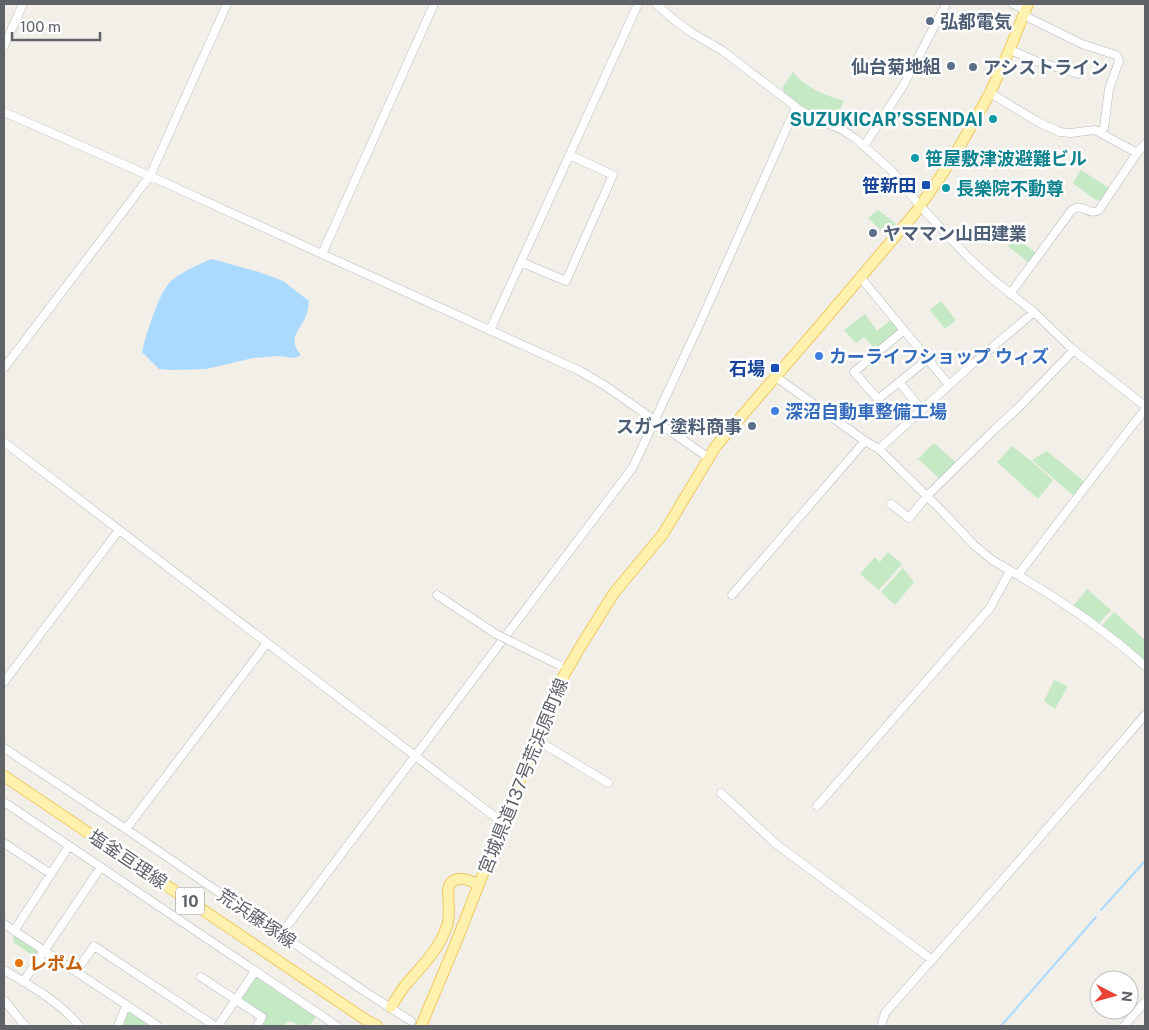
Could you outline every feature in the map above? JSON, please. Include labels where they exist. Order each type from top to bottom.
[{"type":"main road","name":"宮城県道137号荒浜原町線","points":[[416,1024],[478,884],[563,667],[614,593],[663,534],[716,446],[861,278],[920,206],[961,144],[990,93],[1026,10]]},
{"type":"main road","name":"塩釜亘理線","points":[[4,776],[377,1026]]},
{"type":"main road","points":[[390,1008],[406,983],[428,960],[444,934],[450,917],[448,891],[450,885],[455,880],[460,879],[478,884]]},
{"type":"street","points":[[4,46],[23,4]]},
{"type":"street","points":[[4,368],[150,176],[227,4]]},
{"type":"street","points":[[322,254],[434,4]]},
{"type":"street","points":[[490,330],[638,4]]},
{"type":"street","points":[[656,4],[692,33],[723,51],[796,107],[817,119],[841,129],[864,146],[891,170],[920,206],[967,256],[1145,408],[1018,575]]},
{"type":"street","points":[[864,146],[903,86],[946,4]]},
{"type":"street","points":[[1012,4],[1026,10],[1082,44],[1116,55],[1119,61],[1109,89],[1104,128],[1100,132]]},
{"type":"street","points":[[1013,51],[1036,61],[1078,74]]},
{"type":"street","points":[[990,93],[1040,123],[1060,132],[1070,133],[1095,130],[1137,153]]},
{"type":"street","points":[[280,934],[633,467],[796,107]]},
{"type":"street","points":[[4,112],[580,370],[709,458]]},
{"type":"street","points":[[1010,294],[1075,208],[1078,207],[1092,212],[1099,210],[1145,144]]},
{"type":"street","points":[[521,262],[566,281],[613,175],[570,156]]},
{"type":"street","points":[[861,278],[950,385]]},
{"type":"street","points":[[879,449],[1034,312]]},
{"type":"street","points":[[904,330],[854,372],[878,399],[928,359]]},
{"type":"street","points":[[891,504],[910,518],[927,496],[1076,351]]},
{"type":"street","points":[[776,377],[879,449],[974,545],[992,560],[1066,604],[1108,634],[1145,666]]},
{"type":"street","points":[[899,382],[922,410]]},
{"type":"street","points":[[732,595],[865,441]]},
{"type":"street","points":[[4,442],[503,823]]},
{"type":"street","points":[[4,682],[119,530]]},
{"type":"street","points":[[817,806],[990,608],[1010,571]]},
{"type":"street","points":[[437,595],[496,634],[563,667]]},
{"type":"street","points":[[126,829],[267,643]]},
{"type":"street","points":[[881,1026],[885,1012],[1027,852],[1145,714]]},
{"type":"street","points":[[536,739],[608,782]]},
{"type":"street","name":"荒浜藤塚線","points":[[4,748],[364,991],[416,1024]]},
{"type":"street","points":[[720,793],[776,844],[931,959]]},
{"type":"street","points":[[4,802],[337,1026]]},
{"type":"street","points":[[4,842],[51,874]]},
{"type":"street","points":[[14,931],[69,846]]},
{"type":"street","points":[[23,982],[101,867]]},
{"type":"street","points":[[4,924],[158,1026]]},
{"type":"street","points":[[76,972],[94,946],[216,1026],[255,971]]},
{"type":"street","points":[[4,970],[56,1004],[79,1026]]},
{"type":"street","points":[[201,977],[262,1018],[257,1026]]},
{"type":"street","points":[[4,1000],[25,1026]]},
{"type":"street","points":[[1124,1026],[1145,1002]]},
{"type":"street","points":[[118,1026],[126,1006]]},
{"type":"green space","points":[[793,72],[810,87],[844,101],[834,121],[812,113],[782,93],[784,91],[782,88]]},
{"type":"green space","points":[[1081,170],[1109,188],[1100,201],[1098,199],[1097,201],[1073,183]]},
{"type":"green space","points":[[878,210],[896,224],[886,235],[868,218]]},
{"type":"green space","points":[[1015,237],[1036,253],[1029,263],[1008,246]]},
{"type":"green space","points":[[941,301],[956,320],[945,329],[930,310]]},
{"type":"green space","points":[[865,314],[877,331],[891,320],[898,327],[898,331],[875,349],[864,337],[856,343],[844,330]]},
{"type":"green space","points":[[934,443],[958,464],[941,480],[918,459]]},
{"type":"green space","points":[[1012,446],[1053,480],[1038,499],[997,462]]},
{"type":"green space","points":[[1047,451],[1086,483],[1076,496],[1032,460]]},
{"type":"green space","points":[[888,552],[902,564],[879,590],[860,574],[875,557],[880,562]]},
{"type":"green space","points":[[903,568],[914,582],[895,605],[881,592]]},
{"type":"green space","points":[[1087,589],[1111,610],[1097,626],[1071,609]]},
{"type":"green space","points":[[1114,612],[1145,640],[1145,668],[1100,628]]},
{"type":"green space","points":[[1054,680],[1068,686],[1055,709],[1044,701]]},
{"type":"green space","points":[[15,935],[36,949],[38,954],[36,958],[13,942]]},
{"type":"green space","points":[[254,978],[258,978],[316,1017],[309,1026],[300,1026],[290,1021],[284,1026],[260,1026],[266,1017],[243,1001],[242,997]]},
{"type":"green space","points":[[131,1009],[156,1026],[121,1026],[126,1011]]},
{"type":"water","points":[[212,259],[283,281],[309,301],[307,314],[295,339],[295,344],[301,355],[294,358],[279,356],[253,358],[206,369],[171,370],[159,369],[142,352],[154,314],[166,287],[179,275]]},
{"type":"waterway","points":[[1101,910],[1145,861]]},
{"type":"waterway","points":[[1001,1026],[1096,917]]},
{"type":"place","name":"弘都電気","points":[[930,21]]},
{"type":"place","name":"仙台菊地組","points":[[951,66]]},
{"type":"place","name":"アシストライン","points":[[973,67]]},
{"type":"place","name":"SUZUKICAR’SSENDAI","points":[[993,119]]},
{"type":"place","name":"笹屋敷津波避難ビル","points":[[915,158]]},
{"type":"place","name":"笹新田","points":[[926,185]]},
{"type":"place","name":"長樂院不動尊","points":[[946,188]]},
{"type":"place","name":"ヤママン山田建業","points":[[873,233]]},
{"type":"place","name":"カーライフショップ ウィズ","points":[[819,356]]},
{"type":"place","name":"石場","points":[[775,368]]},
{"type":"place","name":"深沼自動車整備工場","points":[[775,411]]},
{"type":"place","name":"スガイ塗料商事","points":[[752,426]]},
{"type":"place","name":"レポム","points":[[19,963]]}]
